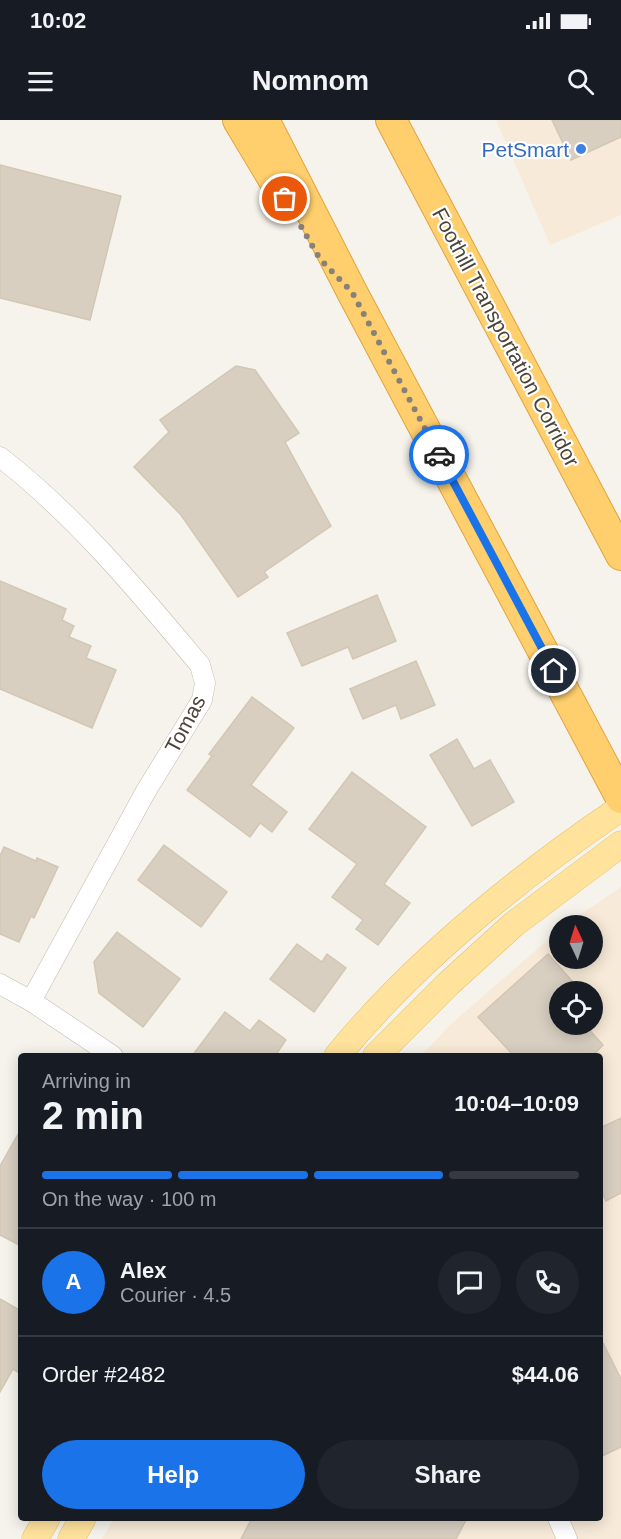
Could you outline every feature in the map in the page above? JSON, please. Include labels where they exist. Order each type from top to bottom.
[{"type":"highway","points":[[238,120],[320,259],[352,292]]},
{"type":"highway","points":[[264,120],[352,292],[621,798]]},
{"type":"highway","name":"Foothill Transportation Corridor","points":[[399,128],[621,555]]},
{"type":"main road","points":[[340,1053],[401,988],[486,909],[578,837],[621,808]]},
{"type":"main road","points":[[379,1053],[428,1003],[514,924],[621,844]]},
{"type":"main road","points":[[35,1539],[45,1521]]},
{"type":"main road","points":[[71,1539],[81,1521]]},
{"type":"street","name":"Tomas","points":[[0,457],[26,477],[129,579],[200,665],[205,683],[202,700],[146,791],[31,1001]]},
{"type":"street","points":[[0,984],[31,1001],[109,1053]]},
{"type":"street","points":[[559,1521],[567,1539]]},
{"type":"shaded area","points":[[496,120],[621,120],[621,215],[550,245]]},
{"type":"shaded area","points":[[621,887],[621,1539],[102,1539],[112,1521],[603,1521],[603,1053],[424,1053],[451,1024],[549,939],[549,969],[603,969],[603,915],[580,915]]},
{"type":"building","name":"PetSmart","points":[[552,120],[621,120],[621,137],[571,160]]},
{"type":"building","points":[[0,165],[121,196],[90,320],[0,298]]},
{"type":"building","points":[[236,366],[255,370],[299,433],[285,442],[331,526],[264,572],[268,577],[238,597],[181,515],[134,467],[169,432],[160,420]]},
{"type":"building","points":[[0,581],[66,609],[62,620],[74,626],[69,637],[91,646],[86,658],[116,670],[92,728],[0,689]]},
{"type":"building","points":[[377,595],[396,641],[353,659],[348,647],[302,666],[287,633]]},
{"type":"building","points":[[416,661],[435,705],[401,719],[396,705],[363,719],[350,689]]},
{"type":"building","points":[[252,697],[294,728],[251,785],[287,812],[272,832],[260,823],[250,837],[187,790],[212,756],[209,754]]},
{"type":"building","points":[[457,739],[474,769],[490,760],[514,802],[472,826],[430,755]]},
{"type":"building","points":[[352,772],[426,827],[384,884],[410,903],[378,945],[356,929],[363,920],[332,897],[357,864],[309,829]]},
{"type":"building","points":[[164,845],[227,892],[201,927],[138,880]]},
{"type":"building","points":[[4,847],[36,861],[37,858],[58,867],[34,918],[31,916],[19,942],[0,934],[0,856]]},
{"type":"building","points":[[117,932],[180,979],[143,1027],[99,993],[94,962]]},
{"type":"building","points":[[297,944],[322,962],[327,954],[346,968],[314,1012],[270,979]]},
{"type":"building","points":[[548,954],[549,969],[561,969],[572,981],[549,981],[549,1035],[594,1035],[603,1045],[595,1053],[511,1053],[478,1017]]},
{"type":"building","points":[[225,1012],[250,1031],[259,1020],[286,1040],[277,1053],[194,1053]]},
{"type":"building","points":[[621,1118],[621,1193],[606,1201],[603,1194],[603,1127]]},
{"type":"building","points":[[18,1134],[18,1244],[0,1235],[0,1166]]},
{"type":"building","points":[[0,1299],[18,1309],[18,1372],[13,1369],[0,1392]]},
{"type":"building","points":[[603,1343],[621,1379],[621,1447],[603,1456]]},
{"type":"building","points":[[250,1521],[465,1521],[456,1539],[241,1539]]},
{"type":"way so far","points":[[285,199],[320,259],[352,292],[439,455]]},
{"type":"place","name":"PetSmart","points":[[581,149]]},
{"type":"route","points":[[439,455],[554,671]]}]
